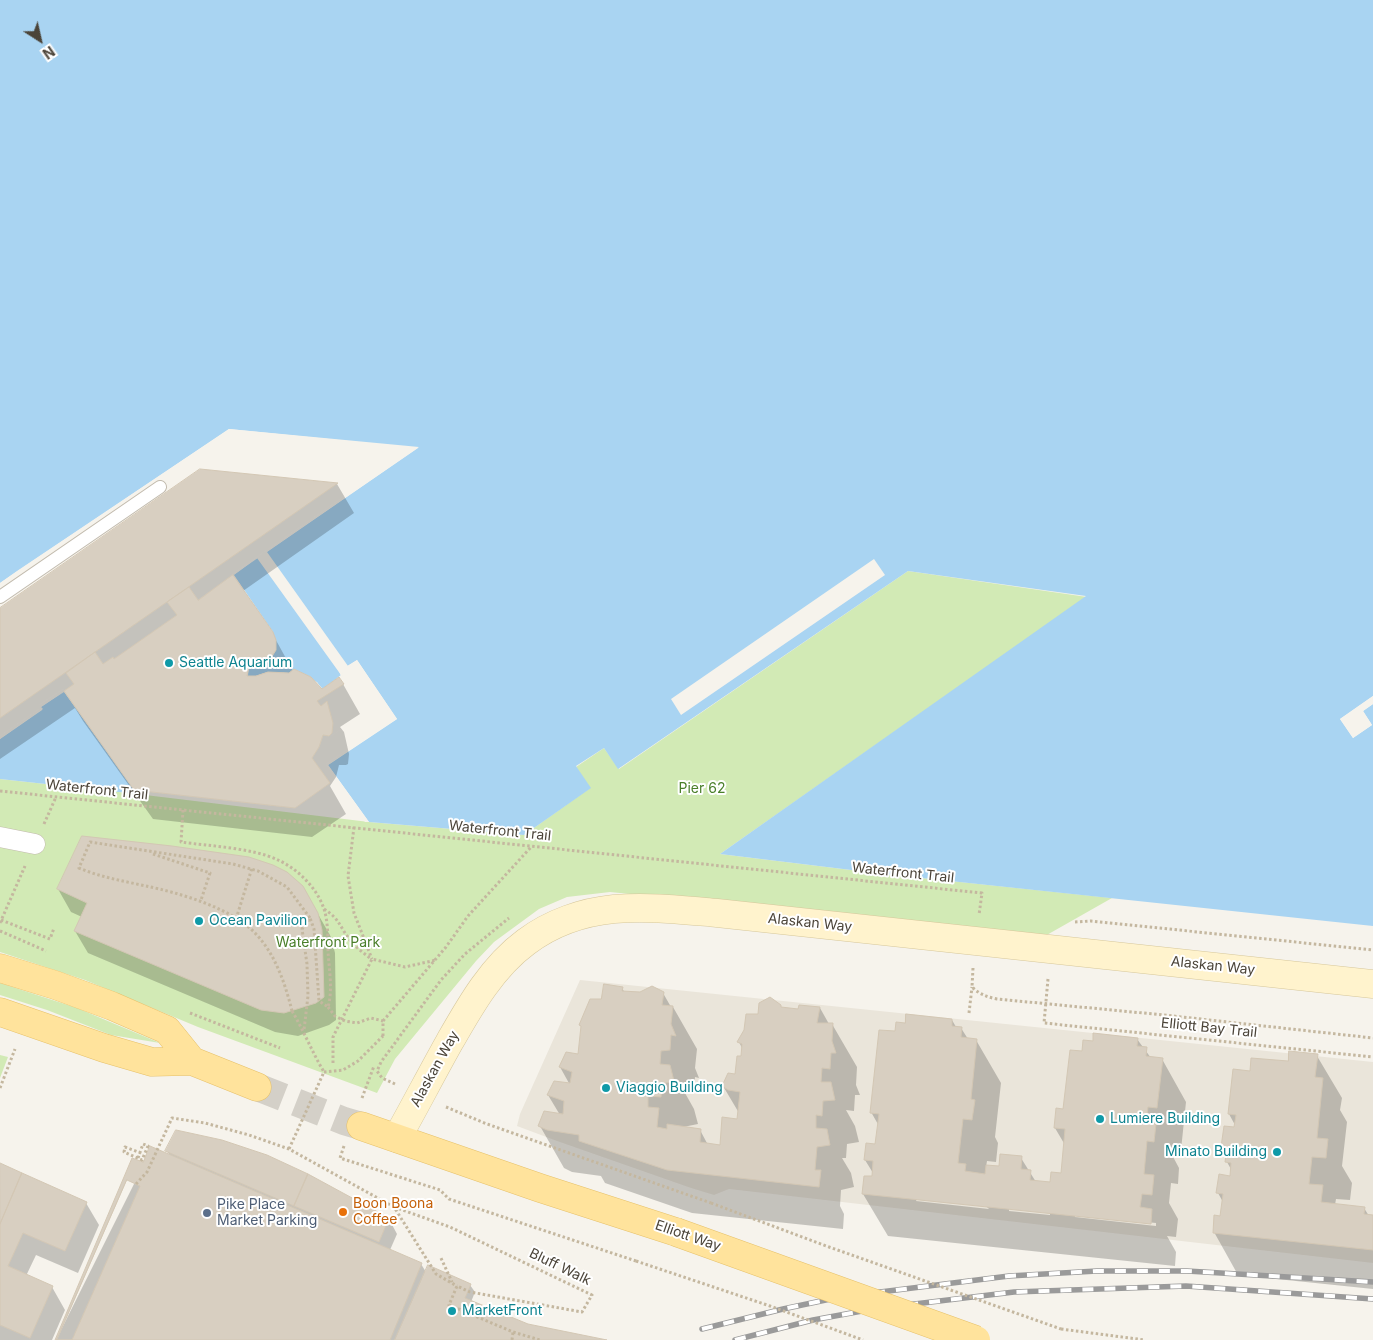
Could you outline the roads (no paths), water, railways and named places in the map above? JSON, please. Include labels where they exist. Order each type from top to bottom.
[{"type":"main road","name":"Alaskan Way","points":[[397,1138],[470,1006],[496,971],[510,956],[525,942],[559,922],[585,914],[613,909],[664,909],[716,913],[1373,984]]},
{"type":"main road","points":[[0,968],[112,1006],[167,1030],[192,1061]]},
{"type":"main road","points":[[0,1012],[104,1048],[152,1062],[192,1061],[257,1087]]},
{"type":"main road","points":[[361,1126],[397,1138]]},
{"type":"main road","name":"Elliott Way","points":[[397,1138],[540,1188],[676,1232],[976,1340]]},
{"type":"street","points":[[0,837],[35,844]]},
{"type":"lane","points":[[0,597],[160,487]]},
{"type":"water","points":[[0,0],[1373,0],[1373,696],[1340,719],[1353,738],[1372,725],[1363,711],[1373,704],[1373,926],[884,874],[720,854],[1086,596],[908,571],[618,769],[604,748],[576,766],[591,788],[524,835],[369,822],[328,765],[397,719],[357,660],[339,671],[341,676],[322,689],[317,682],[289,673],[268,672],[256,676],[247,676],[249,666],[260,665],[271,658],[273,632],[233,575],[418,448],[229,429],[0,583]]},
{"type":"water","points":[[64,691],[137,794],[0,779],[0,739],[42,710],[41,707]]},
{"type":"tunnel","points":[[257,1087],[361,1126]]},
{"type":"railway","points":[[702,1329],[840,1297],[1009,1276],[1097,1271],[1187,1271],[1373,1282]]},
{"type":"railway","points":[[735,1340],[813,1320],[873,1309],[1014,1292],[1186,1286],[1373,1299]]},
{"type":"place","name":"Seattle Aquarium","points":[[169,663]]},
{"type":"place","name":"Ocean Pavilion","points":[[199,921]]},
{"type":"place","name":"Viaggio Building","points":[[606,1088]]},
{"type":"place","name":"Lumiere Building","points":[[1100,1119]]},
{"type":"place","name":"Minato Building","points":[[1277,1152]]},
{"type":"place","name":"Boon Boona Coffee","points":[[343,1212]]},
{"type":"place","name":"Pike Place Market Parking","points":[[207,1213]]},
{"type":"place","name":"MarketFront","points":[[452,1311]]},
{"type":"park label","name":"Pier 62","points":[[702,789]]},
{"type":"park label","name":"Waterfront Park","points":[[328,943]]}]
